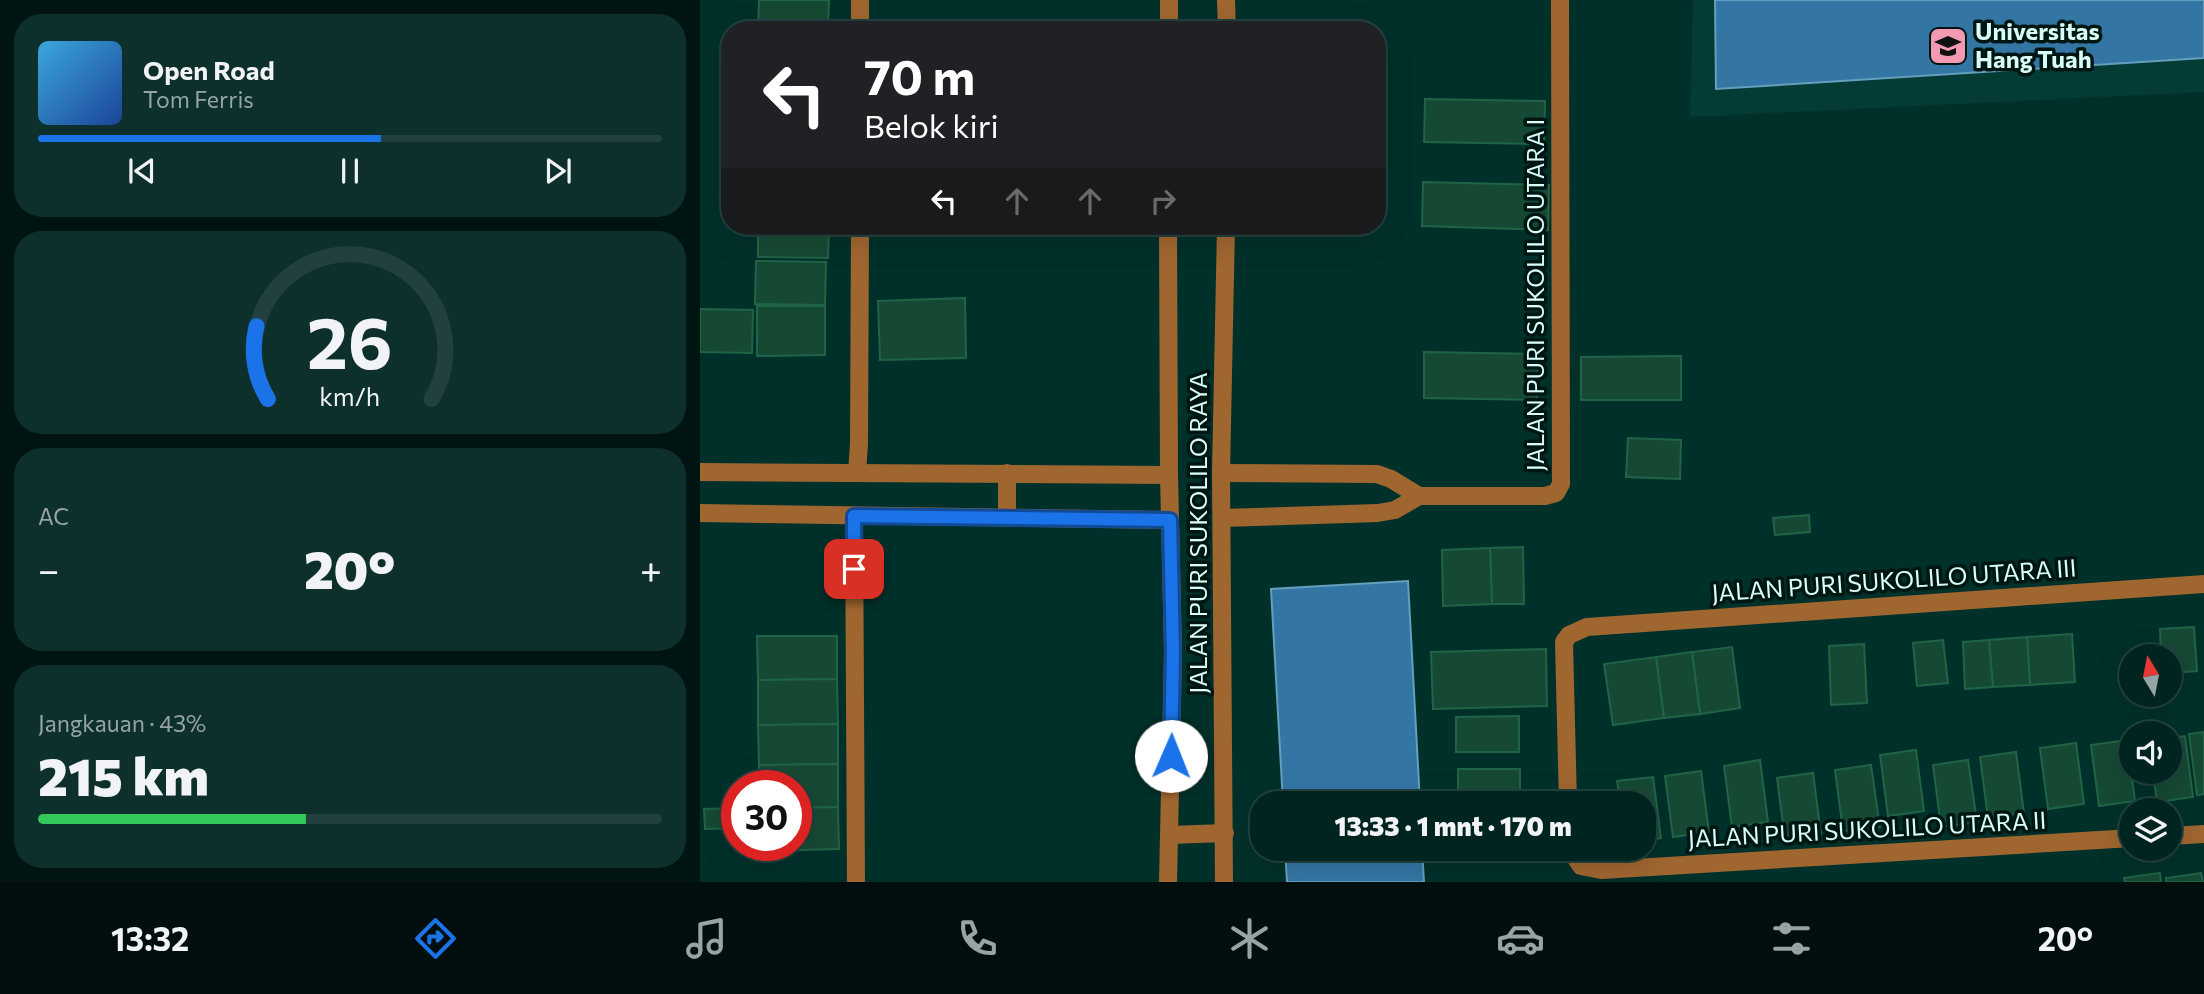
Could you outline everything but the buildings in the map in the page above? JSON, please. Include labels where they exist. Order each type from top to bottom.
[{"type":"street","points":[[860,0],[860,21]]},
{"type":"street","points":[[1169,0],[1170,21]]},
{"type":"street","points":[[1226,0],[1227,21]]},
{"type":"street","name":"JALAN PURI SUKOLILO UTARA I","points":[[1419,496],[1545,496],[1556,493],[1561,484],[1560,0]]},
{"type":"street","points":[[857,473],[859,235]]},
{"type":"street","name":"JALAN PURI SUKOLILO RAYA","points":[[1168,235],[1173,652],[1168,882]]},
{"type":"street","name":"JALAN PURI SUKOLILO RAYA","points":[[1224,882],[1221,473],[1226,235]]},
{"type":"street","points":[[700,472],[1169,475]]},
{"type":"street","points":[[1007,473],[1007,518]]},
{"type":"street","points":[[1221,473],[1377,474],[1419,496],[1395,510],[1378,513],[1222,518]]},
{"type":"street","points":[[700,513],[1170,520]]},
{"type":"street","points":[[854,516],[856,882]]},
{"type":"street","name":"JALAN PURI SUKOLILO UTARA III","points":[[1568,791],[1564,642],[1569,635],[1587,627],[2204,584]]},
{"type":"street","points":[[1169,835],[1225,832]]},
{"type":"street","points":[[2182,835],[2204,834]]},
{"type":"street","name":"JALAN PURI SUKOLILO UTARA II","points":[[1578,861],[1581,866],[1601,870],[2119,839]]},
{"type":"shaded area","name":"Universitas Hang Tuah","points":[[1693,0],[2204,0],[2204,92],[1690,117]]},
{"type":"water","name":"Universitas Hang Tuah","points":[[1715,0],[2204,0],[2204,58],[1716,89]]},
{"type":"water","points":[[1408,581],[1419,791],[1282,791],[1271,589]]},
{"type":"water","points":[[1286,861],[1423,861],[1424,882],[1287,882]]},
{"type":"place","name":"Universitas Hang Tuah","points":[[1948,46]]},
{"type":"route","points":[[854,569],[854,516],[1170,520],[1173,652],[1171,756]]}]
